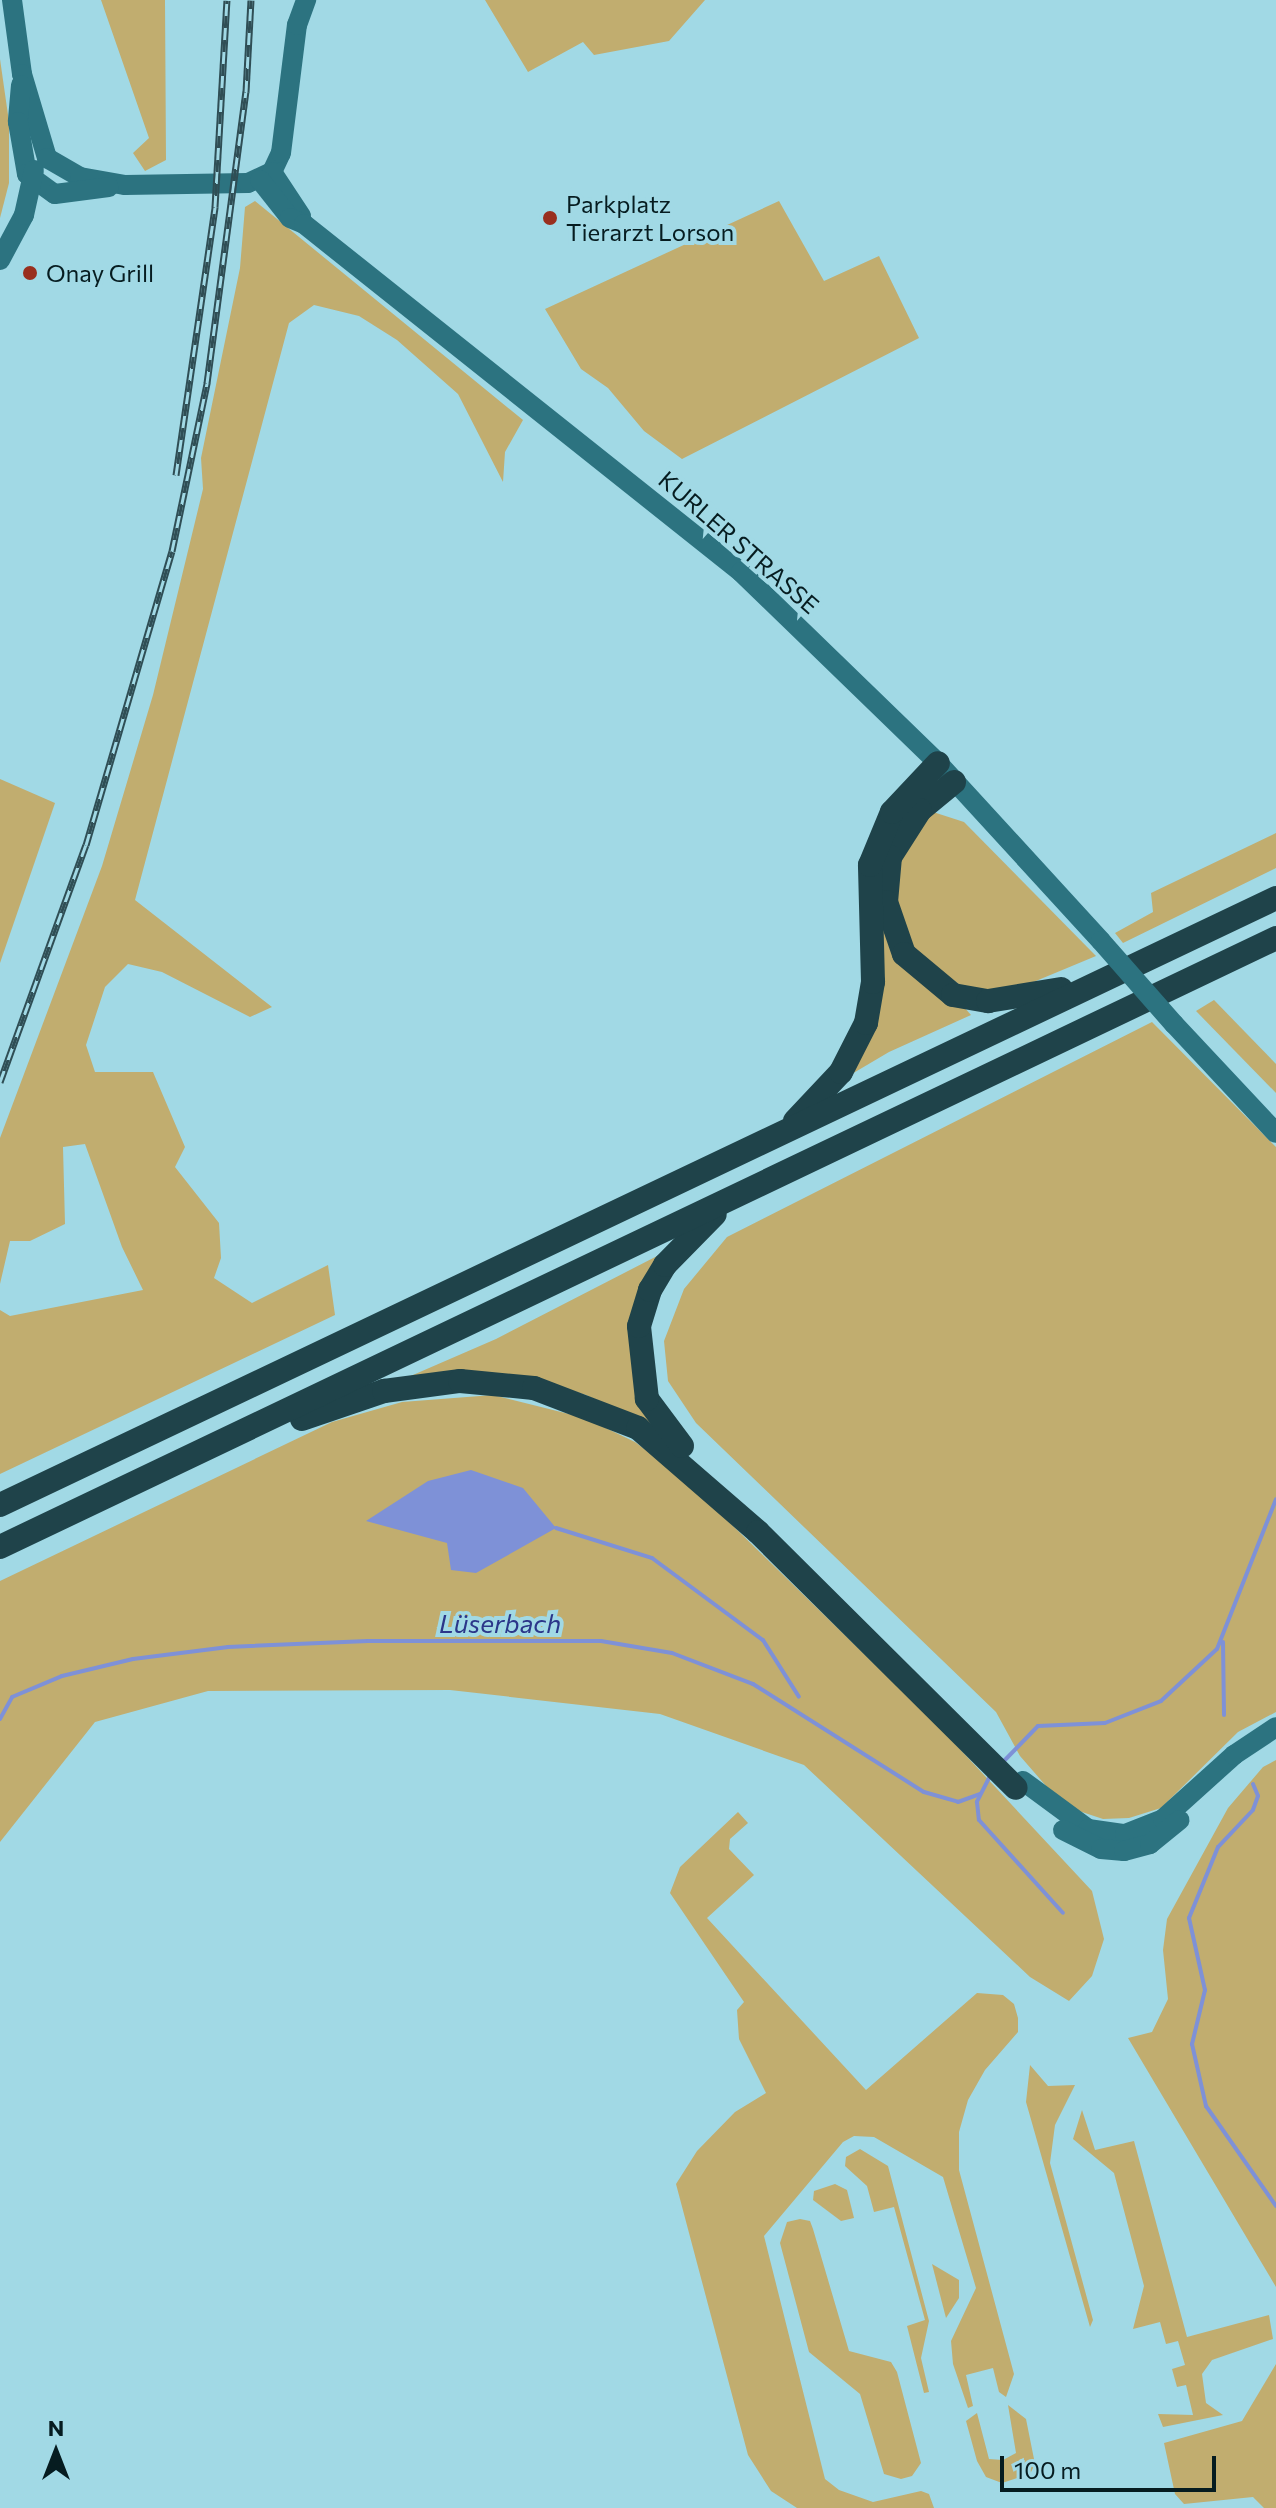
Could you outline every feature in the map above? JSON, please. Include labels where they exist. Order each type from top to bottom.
[{"type":"highway","points":[[782,1133],[841,1072],[866,1023],[873,982],[870,865],[892,812],[938,763]]},
{"type":"highway","points":[[954,782],[920,810],[890,857],[886,902],[904,954],[953,995],[988,1001],[1099,982]]},
{"type":"highway","points":[[0,1505],[1276,898]]},
{"type":"highway","points":[[0,1547],[1276,938]]},
{"type":"highway","points":[[731,1198],[665,1265],[650,1290],[638,1349],[647,1399],[678,1442],[1019,1785]]},
{"type":"highway","points":[[175,1464],[346,1403],[420,1385],[496,1382],[572,1398],[638,1428],[687,1465],[976,1742]]},
{"type":"main road","points":[[12,0],[22,74],[39,138],[55,165],[80,177]]},
{"type":"main road","points":[[25,178],[46,191],[65,194],[125,185],[266,176],[281,153],[297,25],[306,0]]},
{"type":"main road","points":[[0,260],[24,215],[25,178],[18,122],[22,74]]},
{"type":"main road","points":[[25,178],[39,138]]},
{"type":"main road","name":"KURLER STRASSE","points":[[266,176],[290,218],[304,224],[741,572],[938,763],[1276,1133]]},
{"type":"main road","points":[[25,178],[80,177],[125,185]]},
{"type":"main road","points":[[9,240],[65,194]]},
{"type":"main road","points":[[1019,1785],[1069,1820],[1107,1834],[1142,1830],[1197,1793],[1234,1755],[1276,1727]]},
{"type":"shaded area","points":[[101,0],[165,0],[166,160],[145,171],[133,153],[149,138]]},
{"type":"shaded area","points":[[485,0],[705,0],[669,41],[594,55],[583,42],[528,72]]},
{"type":"shaded area","points":[[0,59],[9,122],[9,183],[0,218]]},
{"type":"shaded area","points":[[255,201],[523,420],[505,452],[503,482],[458,394],[397,340],[359,316],[314,305],[289,323],[135,900],[272,1007],[250,1017],[162,972],[128,964],[105,987],[86,1045],[95,1072],[153,1072],[185,1147],[175,1167],[219,1223],[221,1258],[214,1278],[252,1303],[328,1265],[335,1315],[0,1474],[0,1310],[10,1316],[143,1290],[122,1247],[85,1144],[63,1147],[65,1224],[30,1241],[10,1241],[0,1284],[0,1138],[102,866],[153,695],[203,489],[201,458],[240,268],[245,207]]},
{"type":"shaded area","points":[[779,201],[824,281],[879,256],[919,338],[682,459],[644,431],[608,388],[581,369],[545,309]]},
{"type":"shaded area","points":[[0,779],[55,803],[0,963]]},
{"type":"shaded area","points":[[930,811],[964,822],[1096,956],[1007,993],[960,985],[915,952],[895,905],[899,857]]},
{"type":"shaded area","points":[[1276,833],[1276,868],[1123,943],[1115,933],[1153,912],[1151,893]]},
{"type":"shaded area","points":[[878,910],[971,1015],[889,1052],[845,1078]]},
{"type":"shaded area","points":[[1214,1000],[1276,1064],[1276,1093],[1196,1011]]},
{"type":"shaded area","points":[[1152,1022],[1276,1147],[1276,1712],[1238,1732],[1161,1808],[1129,1818],[1103,1819],[1079,1811],[1047,1787],[1020,1756],[996,1712],[696,1423],[668,1381],[664,1341],[684,1289],[727,1237]]},
{"type":"shaded area","points":[[661,1254],[639,1299],[655,1428],[586,1395],[537,1381],[406,1378],[496,1339]]},
{"type":"shaded area","points":[[493,1395],[585,1418],[635,1442],[686,1480],[943,1731],[1092,1891],[1104,1939],[1092,1976],[1069,2001],[1030,1977],[804,1765],[660,1714],[450,1690],[208,1691],[95,1722],[0,1842],[0,1581],[332,1422],[402,1402]]},
{"type":"shaded area","points":[[1276,1760],[1276,2287],[1128,2038],[1152,2032],[1168,1999],[1163,1950],[1167,1919],[1228,1808],[1263,1767]]},
{"type":"shaded area","points":[[738,1812],[748,1823],[730,1839],[729,1849],[754,1875],[707,1918],[866,2090],[977,1993],[1003,1995],[1014,2004],[1018,2018],[1018,2032],[985,2070],[968,2100],[959,2132],[959,2170],[1014,2374],[1006,2397],[999,2392],[993,2368],[966,2375],[973,2406],[968,2408],[953,2364],[951,2341],[976,2288],[943,2177],[874,2137],[854,2136],[843,2142],[764,2236],[825,2479],[839,2490],[873,2502],[921,2491],[929,2494],[934,2508],[797,2508],[771,2491],[748,2455],[676,2184],[697,2151],[735,2112],[766,2093],[739,2039],[737,2010],[744,2002],[670,1893],[680,1867]]},
{"type":"shaded area","points":[[1030,2065],[1048,2086],[1075,2085],[1055,2125],[1050,2163],[1093,2320],[1090,2327],[1026,2102]]},
{"type":"shaded area","points":[[1082,2110],[1095,2150],[1134,2141],[1187,2337],[1269,2315],[1273,2339],[1212,2360],[1202,2374],[1206,2403],[1223,2415],[1163,2427],[1158,2414],[1193,2415],[1186,2385],[1177,2387],[1172,2369],[1185,2365],[1178,2341],[1166,2344],[1160,2322],[1133,2329],[1144,2286],[1114,2173],[1073,2139]]},
{"type":"shaded area","points":[[860,2149],[888,2166],[929,2321],[921,2358],[929,2392],[924,2393],[907,2326],[925,2320],[894,2207],[874,2212],[867,2186],[845,2166],[846,2157]]},
{"type":"shaded area","points":[[835,2184],[847,2190],[854,2218],[841,2221],[813,2200],[814,2191]]},
{"type":"shaded area","points":[[800,2219],[810,2221],[813,2229],[849,2351],[891,2362],[897,2372],[921,2463],[912,2476],[901,2479],[884,2474],[860,2394],[809,2352],[780,2243],[787,2222]]},
{"type":"shaded area","points":[[932,2264],[959,2280],[959,2298],[946,2318]]},
{"type":"shaded area","points":[[1276,2364],[1276,2508],[1264,2508],[1253,2497],[1184,2504],[1175,2494],[1164,2443],[1242,2421]]},
{"type":"shaded area","points":[[1008,2405],[1026,2419],[1035,2464],[1030,2474],[1002,2483],[986,2477],[977,2461],[966,2421],[977,2413],[989,2459],[1003,2460],[1016,2453]]},
{"type":"water","points":[[471,1470],[523,1488],[556,1528],[476,1573],[451,1570],[447,1543],[366,1521],[428,1481]]},
{"type":"waterway","points":[[1001,1764],[1038,1726],[1105,1723],[1161,1701],[1217,1649],[1276,1499]]},
{"type":"waterway","points":[[556,1528],[652,1558],[763,1640],[799,1697]]},
{"type":"waterway","name":"Lüserbach","points":[[0,1719],[12,1697],[62,1676],[133,1659],[228,1647],[368,1641],[601,1641],[672,1653],[753,1684],[924,1792],[958,1802],[980,1794]]},
{"type":"waterway","points":[[1223,1642],[1224,1715]]},
{"type":"waterway","points":[[990,1776],[977,1802],[979,1820],[1063,1913]]},
{"type":"waterway","points":[[1253,1784],[1258,1796],[1253,1810],[1218,1847],[1189,1918],[1205,1990],[1192,2044],[1206,2106],[1276,2206]]},
{"type":"railway","points":[[176,475],[215,207],[227,0]]},
{"type":"railway","points":[[0,1082],[86,845],[172,551],[207,383],[246,92],[251,0]]},
{"type":"place","name":"Parkplatz Tierarzt Lorson","points":[[550,218]]},
{"type":"place","name":"Onay Grill","points":[[30,273]]}]
